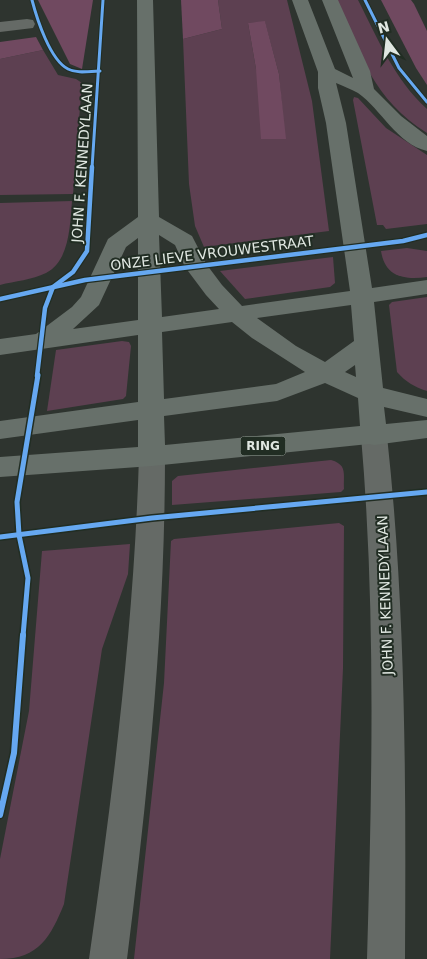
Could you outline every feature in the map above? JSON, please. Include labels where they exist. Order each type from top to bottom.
[{"type":"main road","points":[[108,959],[134,758],[149,597],[152,456],[144,0]]},
{"type":"main road","name":"JOHN F. KENNEDYLAAN","points":[[300,0],[327,72],[327,88],[336,123],[362,296],[374,436],[382,496],[388,630],[386,959]]},
{"type":"main road","points":[[330,0],[360,72],[365,90]]},
{"type":"main road","points":[[0,27],[27,24]]},
{"type":"main road","points":[[327,72],[365,90],[394,120],[427,144]]},
{"type":"main road","points":[[148,219],[184,241],[195,266],[238,314],[263,334],[328,373],[370,393],[427,408]]},
{"type":"main road","points":[[43,341],[80,312],[91,300],[116,244],[148,219]]},
{"type":"main road","points":[[0,347],[427,287]]},
{"type":"main road","points":[[0,430],[277,392],[305,384],[328,373],[365,345]]},
{"type":"main road","name":"RING","points":[[0,467],[152,456],[374,436],[427,429]]},
{"type":"shaded area","points":[[38,0],[93,0],[82,69],[70,64]]},
{"type":"shaded area","points":[[181,0],[218,0],[222,29],[183,39]]},
{"type":"shaded area","points":[[218,0],[287,0],[312,101],[329,231],[204,247],[195,226],[189,184],[183,39],[222,29]],"holes":[[[265,22],[279,74],[285,139],[256,69],[248,23]]]},
{"type":"shaded area","points":[[336,0],[358,0],[396,72],[427,109],[427,133],[394,106],[381,90],[362,57]]},
{"type":"shaded area","points":[[381,0],[411,0],[414,4],[427,31],[427,85],[416,68]]},
{"type":"shaded area","points":[[265,21],[279,74],[286,139],[261,139],[256,69],[248,23]]},
{"type":"shaded area","points":[[36,37],[43,50],[0,59],[0,42]]},
{"type":"shaded area","points":[[43,50],[58,75],[76,79],[82,83],[73,194],[0,195],[0,59]]},
{"type":"shaded area","points":[[354,97],[358,98],[386,128],[427,155],[427,224],[386,229],[383,225],[377,225],[353,100]]},
{"type":"shaded area","points":[[72,201],[67,241],[60,260],[54,267],[46,273],[35,277],[0,285],[0,203]]},
{"type":"shaded area","points":[[407,248],[427,251],[427,277],[411,278],[397,275],[391,271],[383,260],[381,251]]},
{"type":"shaded area","points":[[333,257],[335,283],[330,287],[245,299],[220,271]]},
{"type":"shaded area","points":[[427,297],[427,391],[410,384],[397,372],[389,305],[392,302]]},
{"type":"shaded area","points":[[122,341],[129,342],[131,346],[126,396],[123,399],[47,411],[56,350]]},
{"type":"shaded area","points":[[331,460],[342,467],[344,489],[341,492],[172,505],[172,481],[178,476]]},
{"type":"shaded area","points":[[339,523],[344,526],[343,668],[330,959],[134,959],[164,683],[171,541],[174,539]]},
{"type":"shaded area","points":[[130,544],[128,574],[102,649],[64,904],[54,926],[42,944],[25,955],[0,959],[0,859],[29,711],[42,551]]},
{"type":"cycle path","points":[[32,0],[46,38],[62,64],[68,69],[75,71],[100,71]]},
{"type":"cycle path","points":[[0,815],[14,753],[28,578],[19,535],[17,502],[43,341],[45,308],[53,287],[73,272],[81,263],[87,251],[103,0]]},
{"type":"cycle path","points":[[365,0],[399,68],[416,92],[427,102]]},
{"type":"cycle path","name":"ONZE LIEVE VROUWESTRAAT","points":[[0,299],[85,280],[403,241],[427,235]]},
{"type":"cycle path","points":[[0,537],[152,518],[427,492]]}]
